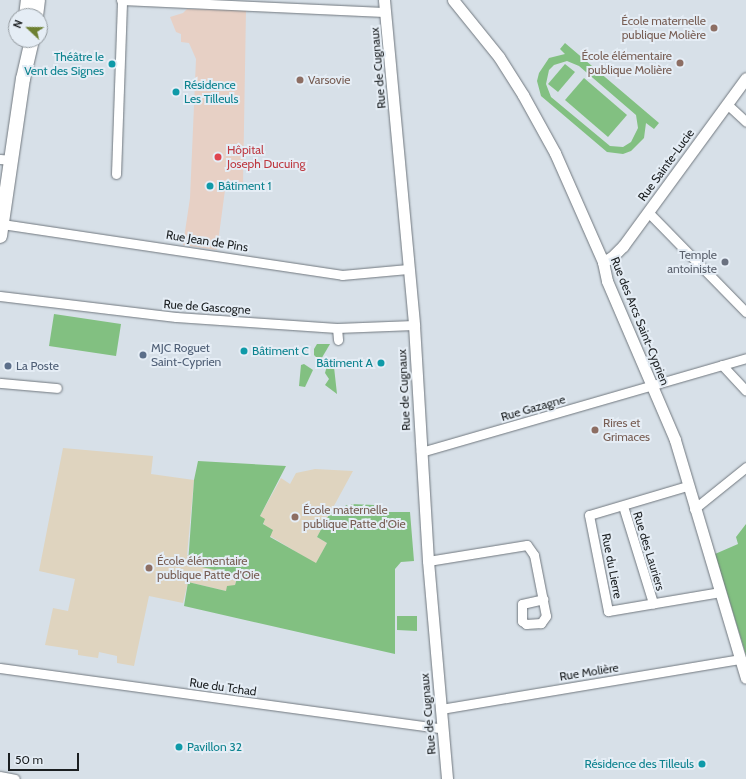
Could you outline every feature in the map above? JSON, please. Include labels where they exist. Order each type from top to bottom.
[{"type":"main road","points":[[23,48],[23,79]]},
{"type":"main road","points":[[1,230],[5,160],[30,48]]},
{"type":"street","points":[[116,174],[122,0],[385,12]]},
{"type":"street","name":"Rue de Cugnaux","points":[[384,0],[414,325],[428,561],[447,779]]},
{"type":"street","name":"Rue des Arcs Saint-Cyprien","points":[[453,0],[499,57],[523,95],[555,153],[603,262],[607,281],[675,440],[687,486],[746,678]]},
{"type":"street","name":"Rue Sainte-Lucie","points":[[603,262],[612,257],[623,246],[746,78]]},
{"type":"street","points":[[727,104],[746,122]]},
{"type":"street","points":[[648,212],[746,312]]},
{"type":"street","name":"Rue Jean de Pins","points":[[1,230],[342,275],[408,269]]},
{"type":"street","name":"Rue de Gascogne","points":[[0,296],[176,317],[375,330],[414,325]]},
{"type":"street","points":[[337,328],[338,340]]},
{"type":"street","name":"Rue Gazagne","points":[[421,452],[746,358]]},
{"type":"street","points":[[722,365],[746,391]]},
{"type":"street","points":[[0,382],[57,388]]},
{"type":"street","points":[[694,509],[746,467]]},
{"type":"street","name":"Rue du Lierre","points":[[687,486],[589,515],[608,612],[720,592]]},
{"type":"street","name":"Rue des Lauriers","points":[[623,506],[653,603]]},
{"type":"street","points":[[428,561],[527,545],[534,555],[543,599]]},
{"type":"street","name":"Rue Molière","points":[[441,709],[741,659]]},
{"type":"street","name":"Rue du Tchad","points":[[0,668],[443,729]]},
{"type":"street","points":[[0,776],[15,779]]},
{"type":"shaded area","name":"Hôpital Joseph Ducuing","points":[[187,9],[246,10],[243,186],[225,190],[217,250],[183,245],[190,198],[196,59],[189,43],[181,42],[181,34],[176,32],[170,17],[183,13]]},
{"type":"shaded area","points":[[63,448],[153,456],[151,474],[194,480],[187,555],[238,575],[235,585],[226,591],[188,582],[183,603],[149,596],[134,666],[117,663],[117,656],[99,652],[98,658],[78,655],[78,650],[45,645],[53,608],[68,611],[75,579],[39,571]]},
{"type":"shaded area","name":"École maternelle publique Patte d'Oie","points":[[315,469],[353,471],[317,537],[327,543],[316,564],[270,536],[260,516],[281,478],[290,484],[296,473]]},
{"type":"green space","points":[[565,43],[659,123],[654,129],[646,123],[644,138],[631,151],[623,154],[607,152],[541,96],[537,81],[539,73],[549,58],[565,54],[560,49]],"holes":[[[567,61],[579,66],[636,115],[638,128],[631,142],[623,147],[610,146],[551,97],[546,84],[549,70],[554,65]]]},
{"type":"green space","points":[[565,64],[575,72],[558,92],[548,84]]},
{"type":"green space","points":[[584,78],[627,115],[608,137],[565,100]]},
{"type":"green space","points":[[54,314],[121,324],[116,356],[49,346]]},
{"type":"green space","points":[[317,344],[330,344],[320,361],[314,355],[314,349]]},
{"type":"green space","points":[[329,358],[333,358],[337,394],[325,385],[329,379],[325,373]]},
{"type":"green space","points":[[304,364],[313,370],[305,387],[299,386],[301,365]]},
{"type":"green space","points":[[198,461],[286,466],[260,516],[265,519],[263,524],[273,530],[270,537],[316,563],[327,543],[317,537],[331,511],[340,516],[346,505],[350,507],[351,504],[374,505],[374,512],[410,512],[414,561],[401,562],[395,569],[395,654],[184,606],[188,582],[226,591],[227,586],[235,585],[238,575],[188,564],[194,480]]},
{"type":"green space","points":[[746,524],[746,655],[715,554],[738,544],[736,537]]},
{"type":"green space","points":[[397,616],[417,616],[417,631],[397,630]]},
{"type":"place","name":"École maternelle publique Molière","points":[[714,28]]},
{"type":"place","name":"École élémentaire publique Molière","points":[[680,63]]},
{"type":"place","name":"Théâtre le Vent des Signes","points":[[112,64]]},
{"type":"place","name":"Varsovie","points":[[300,80]]},
{"type":"place","name":"Résidence Les Tilleuls","points":[[176,92]]},
{"type":"place","name":"Hôpital Joseph Ducuing","points":[[218,157]]},
{"type":"place","name":"Bâtiment 1","points":[[210,186]]},
{"type":"place","name":"Temple antoiniste","points":[[725,262]]},
{"type":"place","name":"Bâtiment C","points":[[244,351]]},
{"type":"place","name":"MJC Roguet Saint-Cyprien","points":[[143,355]]},
{"type":"place","name":"Bâtiment A","points":[[381,363]]},
{"type":"place","name":"La Poste","points":[[8,366]]},
{"type":"place","name":"Rires et Grimaces","points":[[595,430]]},
{"type":"place","name":"École maternelle publique Patte d'Oie","points":[[295,517]]},
{"type":"place","name":"École élémentaire publique Patte d'Oie","points":[[149,568]]},
{"type":"place","name":"Pavillon 32","points":[[179,747]]},
{"type":"place","name":"Résidence des Tilleuls","points":[[702,764]]}]
